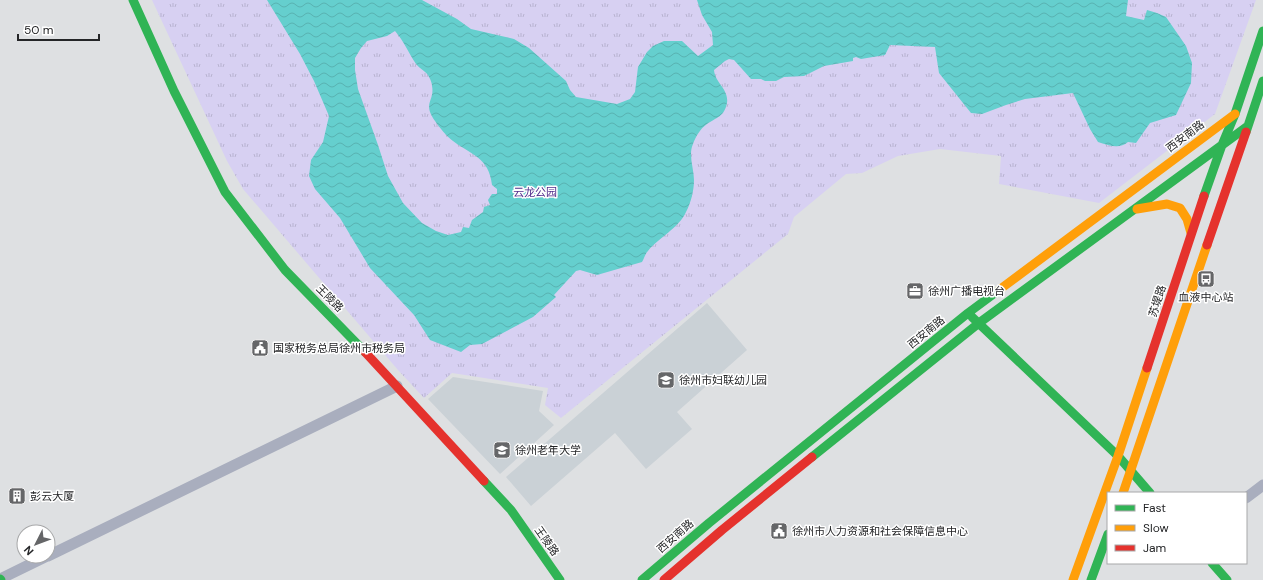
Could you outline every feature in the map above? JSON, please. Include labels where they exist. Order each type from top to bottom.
[{"type":"main road","name":"王陵路","points":[[133,0],[174,91],[225,192],[285,270],[352,337],[511,510],[560,580]]},
{"type":"main road","name":"苏堤路","points":[[1073,580],[1118,456],[1192,233],[1222,145],[1235,114],[1263,30]]},
{"type":"main road","points":[[1123,492],[1263,81]]},
{"type":"main road","name":"西安南路","points":[[642,580],[709,523],[968,313],[1235,114]]},
{"type":"main road","points":[[664,580],[722,530],[979,324],[1248,126]]},
{"type":"main road","points":[[1134,210],[1167,204],[1180,208],[1187,219],[1192,233]]},
{"type":"main road","points":[[968,313],[1118,456],[1149,492]]},
{"type":"main road","points":[[1091,580],[1107,537]]},
{"type":"main road","points":[[1213,564],[1227,580]]},
{"type":"street","points":[[56,552],[397,386]]},
{"type":"street","points":[[1247,497],[1263,485]]},
{"type":"street","points":[[0,579],[31,564]]},
{"type":"shaded area","name":"徐州市妇联幼儿园","points":[[707,303],[747,350],[677,412],[692,429],[646,469],[615,433],[531,506],[506,477]]},
{"type":"shaded area","name":"徐州老年大学","points":[[453,377],[543,391],[539,411],[554,425],[500,474],[428,399]]},
{"type":"green space","name":"云龙公园","points":[[152,0],[1256,0],[1215,114],[1099,203],[999,184],[1001,156],[940,149],[898,156],[862,173],[846,174],[794,217],[788,234],[561,418],[545,405],[548,388],[452,373],[424,398],[398,370],[243,189],[227,161]]},
{"type":"water","name":"云龙公园","points":[[267,0],[422,0],[457,19],[471,29],[514,39],[529,48],[566,81],[570,90],[576,97],[617,104],[630,99],[635,92],[638,67],[647,52],[653,46],[664,41],[682,41],[698,56],[713,45],[712,32],[702,15],[697,0],[1128,0],[1126,16],[1144,20],[1147,10],[1166,17],[1186,46],[1192,63],[1191,83],[1176,115],[1150,123],[1136,143],[1128,142],[1121,146],[1117,146],[1098,142],[1090,129],[1073,93],[1025,99],[982,114],[971,113],[939,73],[935,47],[890,45],[885,55],[861,59],[856,57],[853,58],[853,61],[824,66],[804,76],[784,77],[776,81],[751,79],[734,60],[729,59],[714,70],[717,79],[726,94],[726,108],[720,116],[702,128],[694,141],[691,153],[694,175],[693,192],[688,208],[679,223],[652,246],[642,262],[597,275],[580,270],[576,271],[554,295],[556,297],[533,317],[482,344],[470,345],[461,352],[430,340],[414,315],[370,268],[340,218],[315,189],[309,176],[311,160],[323,142],[329,116],[314,81],[300,54]],"holes":[[[395,31],[416,64],[427,74],[430,79],[432,84],[432,95],[429,106],[431,115],[450,139],[483,162],[487,168],[492,185],[497,189],[497,194],[492,194],[488,200],[490,205],[484,207],[483,212],[472,220],[469,228],[463,227],[461,232],[448,235],[436,231],[422,223],[403,203],[388,176],[358,89],[355,58],[361,48],[367,41],[387,36]]]},
{"type":"traffic: fast","points":[[133,0],[174,91],[225,192],[285,270],[365,352]]},
{"type":"traffic: fast","points":[[1204,196],[1235,114],[1263,31]]},
{"type":"traffic: fast","points":[[1246,132],[1263,81]]},
{"type":"traffic: fast","points":[[812,457],[979,323],[1248,126]]},
{"type":"traffic: fast","points":[[642,580],[709,523],[968,313],[999,290]]},
{"type":"traffic: fast","points":[[972,317],[1118,456],[1149,492]]},
{"type":"traffic: fast","points":[[484,481],[511,510],[560,580]]},
{"type":"traffic: fast","points":[[1091,580],[1107,537]]},
{"type":"traffic: fast","points":[[1213,564],[1227,580]]},
{"type":"traffic: slow","points":[[999,290],[1235,114]]},
{"type":"traffic: slow","points":[[1137,209],[1167,204],[1180,208],[1187,219],[1191,233]]},
{"type":"traffic: slow","points":[[1123,492],[1207,245]]},
{"type":"traffic: slow","points":[[1073,580],[1118,456],[1147,368]]},
{"type":"traffic: jam","points":[[1207,245],[1246,132]]},
{"type":"traffic: jam","points":[[1147,368],[1204,196]]},
{"type":"traffic: jam","points":[[365,352],[484,481]]},
{"type":"traffic: jam","points":[[664,580],[722,530],[812,457]]},
{"type":"place","name":"血液中心站","points":[[1206,279]]},
{"type":"place","name":"徐州广播电视台","points":[[915,291]]},
{"type":"place","name":"国家税务总局徐州市税务局","points":[[260,348]]},
{"type":"place","name":"徐州市妇联幼儿园","points":[[666,380]]},
{"type":"place","name":"徐州老年大学","points":[[502,450]]},
{"type":"place","name":"彭云大厦","points":[[17,496]]},
{"type":"place","name":"徐州市人力资源和社会保障信息中心","points":[[779,531]]}]
